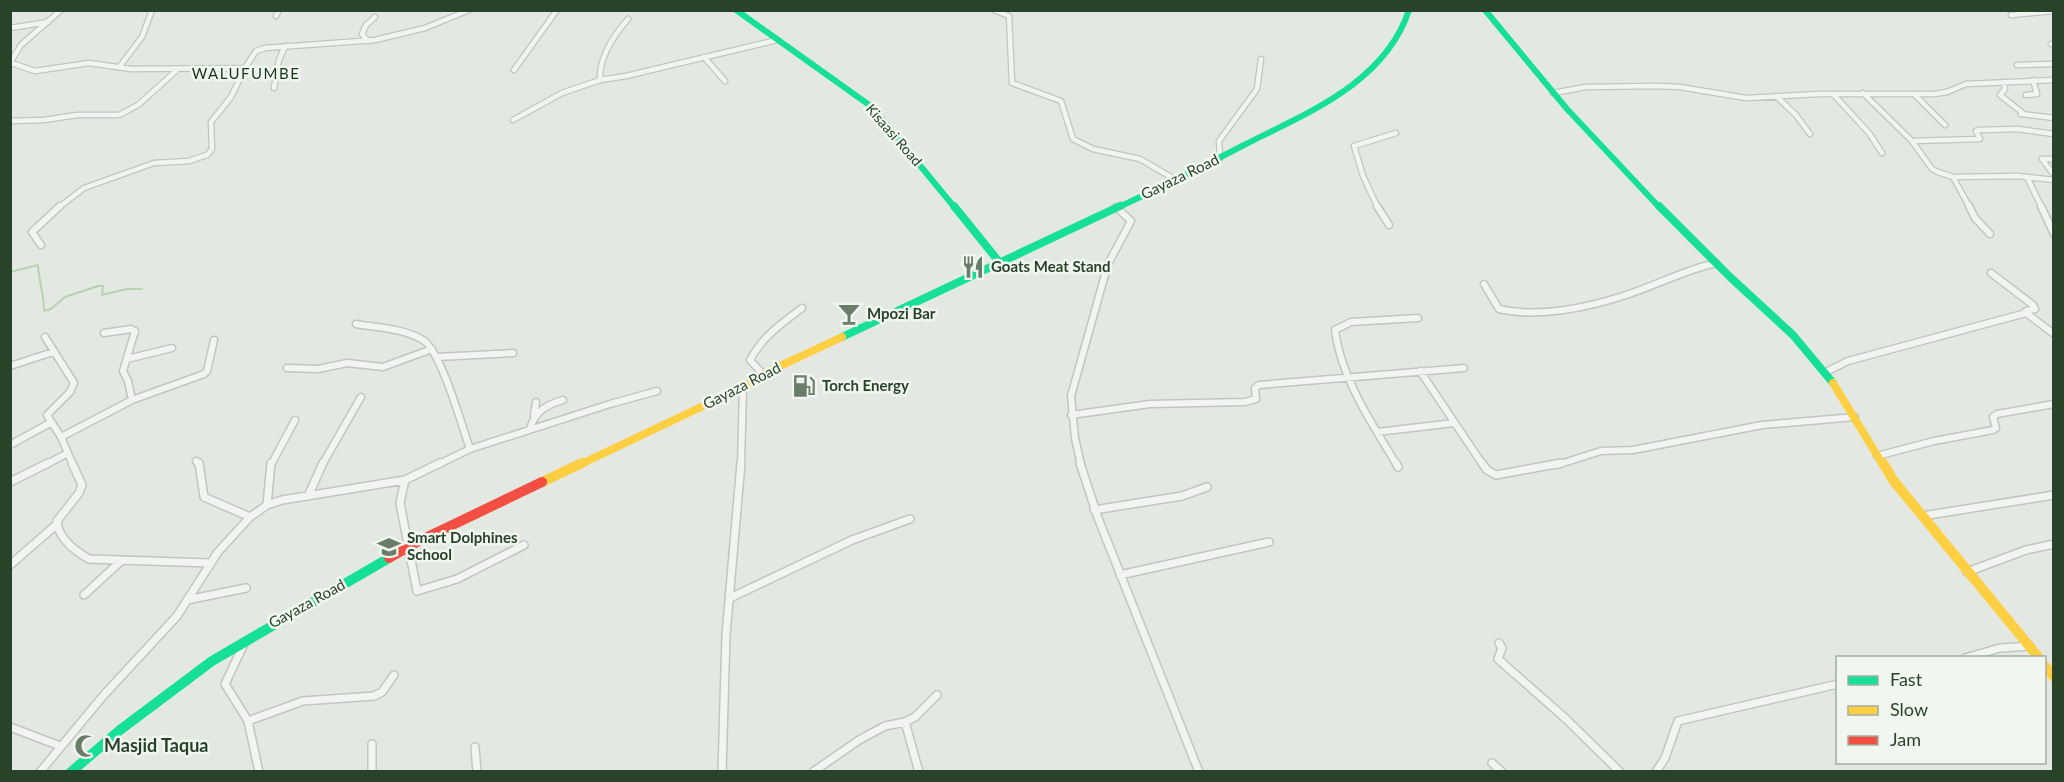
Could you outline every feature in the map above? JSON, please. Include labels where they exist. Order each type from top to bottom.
[{"type":"main road","name":"Kisaasi Road","points":[[736,10],[872,106],[1000,263]]},
{"type":"main road","name":"Gayaza Road","points":[[70,771],[171,691],[247,638],[410,546],[743,387],[763,374],[1176,180],[1330,102],[1364,76],[1383,56],[1403,28],[1409,10]]},
{"type":"main road","points":[[1485,10],[1552,93],[1615,163],[1798,341],[1826,372],[1877,456],[1967,572],[2038,656]]},
{"type":"street","points":[[62,10],[21,45],[11,63],[35,71],[79,63],[120,66],[130,69],[244,68]]},
{"type":"street","points":[[120,66],[142,37],[152,10]]},
{"type":"street","points":[[276,16],[279,10]]},
{"type":"street","points":[[40,245],[32,232],[79,191],[154,163],[189,161],[207,155],[212,148],[211,122],[231,97],[244,68],[259,49],[368,41],[425,28],[469,10]]},
{"type":"street","points":[[514,70],[557,10]]},
{"type":"street","points":[[994,10],[1009,16],[1012,83],[1061,101],[1071,136],[1078,142],[1093,149],[1140,159],[1176,180]]},
{"type":"street","points":[[2011,15],[2054,11]]},
{"type":"street","points":[[368,41],[362,34],[363,30],[375,17]]},
{"type":"street","points":[[600,80],[600,70],[616,32],[628,19]]},
{"type":"street","points":[[10,28],[49,22]]},
{"type":"street","points":[[513,120],[562,93],[600,80],[626,76],[777,40]]},
{"type":"street","points":[[274,88],[279,60],[285,46]]},
{"type":"street","points":[[704,57],[725,81]]},
{"type":"street","points":[[1220,158],[1219,141],[1257,89],[1261,59]]},
{"type":"street","points":[[2017,64],[2054,64]]},
{"type":"street","points":[[10,121],[44,120],[77,115],[119,115],[138,105],[177,70]]},
{"type":"street","points":[[1552,93],[1586,87],[1657,86],[1680,87],[1736,97],[1863,93],[1914,94],[1942,93],[1966,84],[2053,80]]},
{"type":"street","points":[[2026,95],[2037,94],[2033,81]]},
{"type":"street","points":[[2004,82],[2005,89],[2000,95],[2024,114]]},
{"type":"street","points":[[1863,93],[1912,141],[1932,169],[1953,177],[2053,179]]},
{"type":"street","points":[[1833,94],[1869,133],[1882,153]]},
{"type":"street","points":[[1914,94],[1945,125]]},
{"type":"street","points":[[1776,96],[1796,115],[1810,134]]},
{"type":"street","points":[[2017,113],[2054,118]]},
{"type":"street","points":[[1912,141],[1980,139],[1976,130],[1978,129],[2018,129],[2054,134]]},
{"type":"street","points":[[1389,225],[1379,213],[1361,170],[1354,146],[1396,134]]},
{"type":"street","points":[[2053,179],[2041,160],[2054,159]]},
{"type":"street","points":[[1953,177],[1975,218],[1990,234]]},
{"type":"street","points":[[2027,177],[2054,234]]},
{"type":"street","points":[[1116,207],[1131,220],[1105,273],[1071,396],[1071,415],[1077,458],[1094,510],[1199,771]]},
{"type":"street","points":[[1484,284],[1503,311],[1528,312],[1562,309],[1623,296],[1694,268],[1716,263]]},
{"type":"street","points":[[1826,372],[1848,361],[2035,309],[1991,273]]},
{"type":"street","points":[[763,374],[750,360],[753,353],[776,328],[802,308]]},
{"type":"street","points":[[2026,313],[2054,334]]},
{"type":"street","points":[[1398,467],[1377,432],[1351,378],[1336,342],[1335,330],[1351,322],[1418,318]]},
{"type":"street","points":[[356,324],[417,336],[432,349],[437,357],[470,449]]},
{"type":"street","points":[[104,333],[134,330],[134,338],[123,371],[128,381],[132,400]]},
{"type":"street","points":[[10,565],[56,525],[81,489],[81,481],[47,413],[74,385],[70,374],[45,337]]},
{"type":"street","points":[[61,437],[132,400],[206,372],[214,340]]},
{"type":"street","points":[[127,359],[172,348]]},
{"type":"street","points":[[288,368],[318,369],[347,363],[383,367],[432,349]]},
{"type":"street","points":[[10,366],[53,352]]},
{"type":"street","points":[[437,357],[513,352]]},
{"type":"street","points":[[1071,415],[1089,414],[1111,407],[1140,404],[1245,402],[1256,399],[1256,385],[1464,368]]},
{"type":"street","points":[[1420,371],[1487,470],[1496,475],[1552,466],[1601,451],[1633,450],[1762,425],[1855,417]]},
{"type":"street","points":[[722,771],[726,635],[741,487],[743,387]]},
{"type":"street","points":[[40,771],[147,646],[177,616],[210,563],[227,541],[250,517],[267,505],[405,480],[470,449],[602,405],[657,391]]},
{"type":"street","points":[[308,496],[326,458],[361,397]]},
{"type":"street","points":[[534,416],[544,405],[563,400]]},
{"type":"street","points":[[530,429],[536,402]]},
{"type":"street","points":[[1877,456],[1934,441],[1993,430],[1996,428],[1993,417],[1997,414],[2054,404]]},
{"type":"street","points":[[267,505],[271,463],[295,420]]},
{"type":"street","points":[[10,445],[50,423]]},
{"type":"street","points":[[1377,432],[1454,423]]},
{"type":"street","points":[[10,482],[68,453]]},
{"type":"street","points":[[196,461],[199,463],[204,497],[250,517]]},
{"type":"street","points":[[405,480],[400,503],[410,546],[416,590],[457,579],[524,545]]},
{"type":"street","points":[[1094,510],[1182,496],[1207,487]]},
{"type":"street","points":[[1922,516],[2054,495]]},
{"type":"street","points":[[730,598],[852,540],[910,519]]},
{"type":"street","points":[[56,525],[77,552],[84,557],[210,563]]},
{"type":"street","points":[[1120,574],[1269,542]]},
{"type":"street","points":[[1967,572],[2026,550],[2054,544]]},
{"type":"street","points":[[84,596],[122,560]]},
{"type":"street","points":[[187,600],[246,588]]},
{"type":"street","points":[[247,638],[225,684],[248,721],[259,771]]},
{"type":"street","points":[[1499,643],[1502,648],[1498,659],[1565,718],[1620,771]]},
{"type":"street","points":[[1969,656],[2000,648],[2031,646]]},
{"type":"street","points":[[248,721],[303,701],[374,696],[382,692],[394,675]]},
{"type":"street","points":[[1656,771],[1665,758],[1678,721],[1836,684]]},
{"type":"street","points":[[813,771],[859,740],[885,726],[905,722],[915,717],[937,694]]},
{"type":"street","points":[[905,722],[919,771]]},
{"type":"street","points":[[10,726],[60,746]]},
{"type":"street","points":[[372,744],[372,771]]},
{"type":"street","points":[[476,747],[477,771]]},
{"type":"street","points":[[1492,763],[1502,771]]},
{"type":"waterway","points":[[10,272],[38,265],[44,311],[51,309],[65,297],[98,286],[103,286],[102,295],[127,289],[142,289]]},
{"type":"traffic: fast","points":[[736,10],[872,107],[1000,263]]},
{"type":"traffic: fast","points":[[842,337],[1176,180],[1330,102],[1364,76],[1383,56],[1403,28],[1409,10]]},
{"type":"traffic: fast","points":[[1485,10],[1539,77],[1596,140],[1715,263],[1808,350],[1833,383]]},
{"type":"traffic: fast","points":[[71,772],[120,730],[212,661],[389,558]]},
{"type":"traffic: slow","points":[[542,482],[743,387],[763,374],[842,337]]},
{"type":"traffic: slow","points":[[1833,383],[1893,480],[2037,656]]},
{"type":"traffic: slow","points":[[2046,667],[2054,677]]},
{"type":"traffic: jam","points":[[389,558],[417,542],[542,482]]},
{"type":"place","name":"Goats Meat Stand","points":[[973,267]]},
{"type":"place","name":"Mpozi Bar","points":[[849,314]]},
{"type":"place","name":"Torch Energy","points":[[804,386]]},
{"type":"place","name":"Smart Dolphines School","points":[[389,547]]},
{"type":"place","name":"Masjid Taqua","points":[[86,746]]},
{"type":"district","name":"WALUFUMBE","points":[[246,74]]}]
